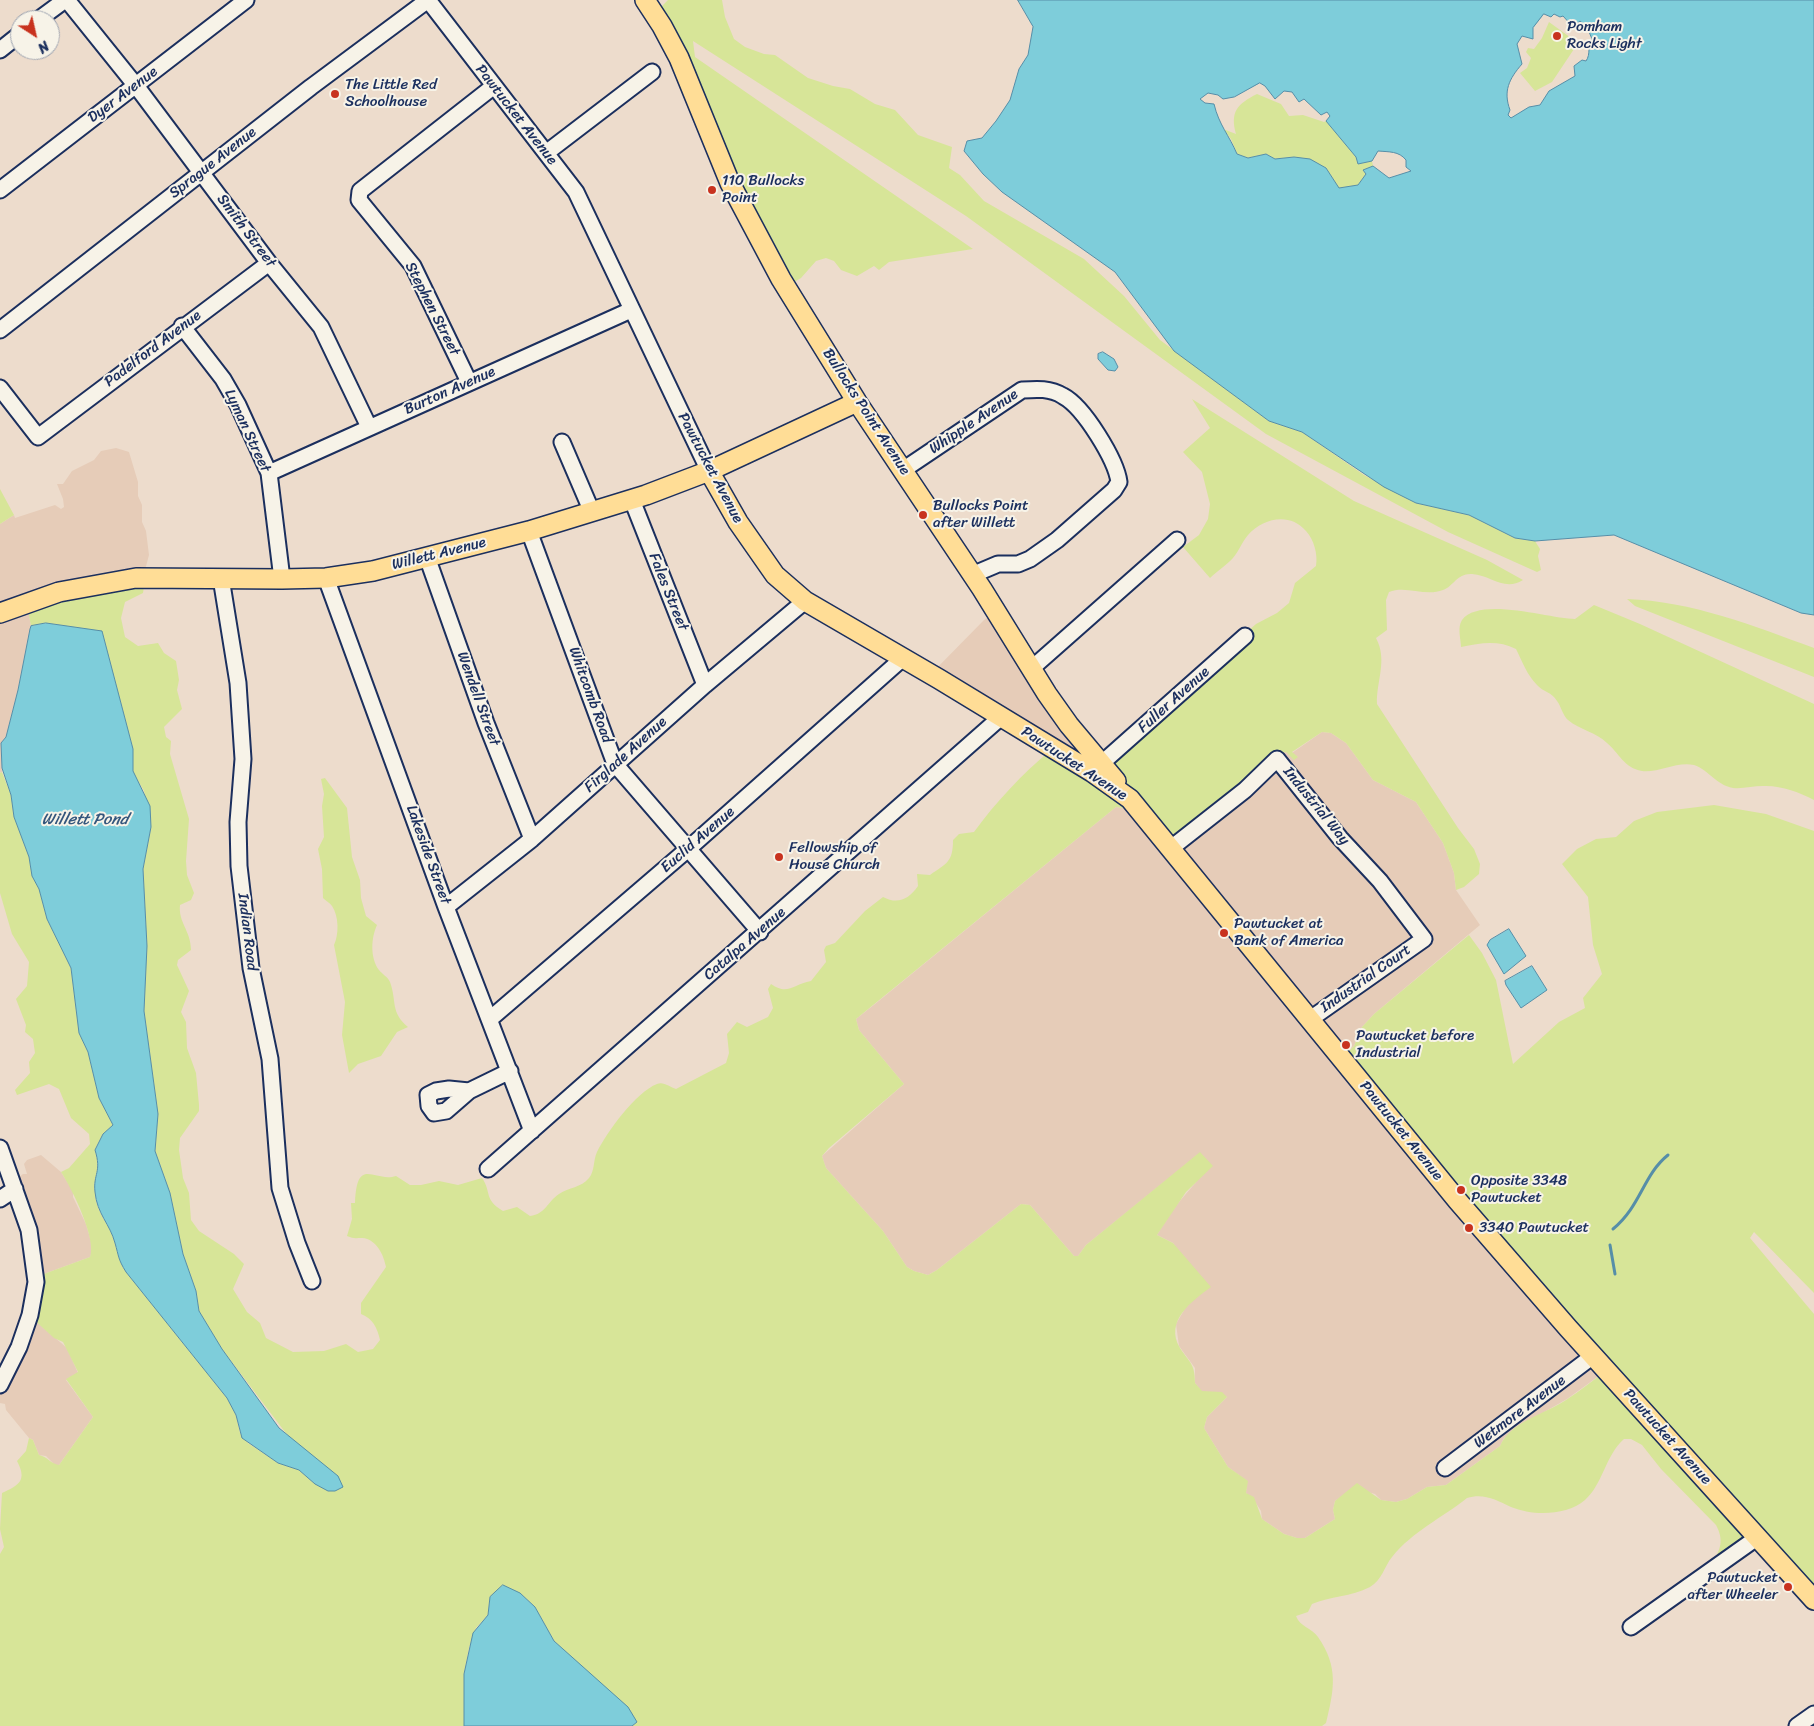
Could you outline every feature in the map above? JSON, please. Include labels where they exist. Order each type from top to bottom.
[{"type":"main road","name":"Bullocks Point Avenue","points":[[644,0],[662,26],[682,64],[730,183],[760,243],[857,402],[1031,669],[1097,767],[1130,799]]},
{"type":"main road","name":"Willett Avenue","points":[[0,613],[59,592],[115,581],[173,577],[326,578],[372,571],[529,531],[632,500],[709,471],[857,402]]},
{"type":"main road","name":"Pawtucket Avenue","points":[[709,471],[730,510],[775,575],[805,601],[1048,746],[1097,767]]},
{"type":"main road","points":[[1048,746],[1069,725]]},
{"type":"main road","name":"Pawtucket Avenue","points":[[1130,799],[1457,1200],[1593,1356],[1814,1600]]},
{"type":"street","points":[[52,10],[66,0]]},
{"type":"street","name":"Smith Street","points":[[66,0],[137,87],[269,262],[321,327],[369,427]]},
{"type":"street","name":"Dyer Avenue","points":[[0,190],[137,87],[246,0]]},
{"type":"street","name":"Pawtucket Avenue","points":[[428,0],[576,192],[709,471]]},
{"type":"street","name":"Sprague Avenue","points":[[0,330],[201,172],[428,0]]},
{"type":"street","points":[[0,50],[10,42]]},
{"type":"street","points":[[546,154],[652,72]]},
{"type":"street","name":"Stephen Street","points":[[469,382],[413,266],[359,200],[360,191],[494,86]]},
{"type":"street","name":"Padelford Avenue","points":[[0,388],[38,436],[269,262]]},
{"type":"street","name":"Burton Avenue","points":[[269,473],[631,310]]},
{"type":"street","name":"Lyman Street","points":[[182,326],[223,379],[238,405],[269,473],[282,579]]},
{"type":"street","name":"Whipple Avenue","points":[[903,470],[1022,390],[1042,389],[1065,397],[1074,403],[1095,433],[1117,472],[1119,482],[1114,490],[1057,540],[1030,559],[1018,564],[998,564],[972,576]]},
{"type":"street","points":[[562,442],[592,512]]},
{"type":"street","name":"Fales Street","points":[[632,500],[705,685]]},
{"type":"street","name":"Whitcomb Road","points":[[529,531],[615,764],[760,932]]},
{"type":"street","points":[[1031,669],[1177,540]]},
{"type":"street","name":"Wendell Street","points":[[427,557],[486,723],[532,839]]},
{"type":"street","name":"Indian Road","points":[[221,578],[238,683],[243,759],[238,822],[239,866],[251,968],[270,1059],[280,1188],[297,1243],[312,1281]]},
{"type":"street","name":"Lakeside Street","points":[[326,578],[446,907],[532,1131]]},
{"type":"street","name":"Firglade Avenue","points":[[446,907],[532,839],[705,685],[805,601]]},
{"type":"street","name":"Fuller Avenue","points":[[1097,767],[1245,636]]},
{"type":"street","name":"Euclid Avenue","points":[[490,1019],[688,849],[902,658]]},
{"type":"street","name":"Catalpa Avenue","points":[[488,1170],[760,932],[1001,717]]},
{"type":"street","name":"Industrial Way","points":[[1170,849],[1246,790],[1277,759],[1340,838],[1380,881],[1424,939]]},
{"type":"street","name":"Industrial Court","points":[[1309,1020],[1424,939]]},
{"type":"street","points":[[469,1091],[510,1072]]},
{"type":"street","points":[[0,1148],[29,1230],[36,1282],[30,1314],[19,1347],[0,1384]]},
{"type":"street","points":[[0,1199],[15,1189]]},
{"type":"street","name":"Wetmore Avenue","points":[[1445,1468],[1593,1356]]},
{"type":"street","points":[[1632,1626],[1758,1537]]},
{"type":"street","points":[[1797,1726],[1814,1714]]},
{"type":"shaded area","points":[[116,448],[129,452],[138,482],[138,496],[142,505],[142,522],[146,531],[149,555],[144,574],[27,605],[31,626],[6,737],[1,743],[2,772],[0,773],[0,524],[14,515],[15,518],[55,505],[61,509],[64,507],[63,499],[57,484],[63,484],[72,471],[94,460],[101,451]]},
{"type":"shaded area","points":[[995,612],[1103,768],[930,675],[984,620]]},
{"type":"shaded area","points":[[1322,732],[1331,733],[1346,743],[1373,780],[1416,802],[1443,843],[1454,873],[1456,890],[1480,925],[1374,1014],[1362,1027],[1354,1046],[1346,1054],[1607,1370],[1567,1399],[1516,1428],[1504,1438],[1500,1446],[1446,1485],[1427,1487],[1407,1499],[1396,1502],[1381,1500],[1375,1494],[1354,1488],[1335,1501],[1333,1510],[1335,1519],[1305,1538],[1297,1538],[1284,1534],[1262,1519],[1261,1511],[1254,1500],[1246,1493],[1247,1481],[1228,1467],[1204,1428],[1207,1417],[1227,1397],[1213,1392],[1202,1392],[1195,1383],[1195,1368],[1179,1346],[1176,1324],[1187,1305],[1179,1252],[1173,1243],[1157,1235],[1173,1209],[1197,1181],[1200,1153],[1086,1245],[1078,1256],[1074,1256],[1030,1205],[1021,1204],[928,1275],[907,1267],[883,1231],[826,1168],[822,1156],[904,1084],[859,1030],[856,1019],[1116,807],[1136,810],[1286,752],[1298,757],[1292,753]]},
{"type":"shaded area","points":[[41,1155],[61,1172],[73,1191],[73,1197],[86,1224],[93,1248],[90,1257],[41,1275],[13,1182],[23,1174],[27,1174],[24,1164],[27,1160]]},
{"type":"shaded area","points":[[32,1318],[67,1348],[78,1373],[66,1380],[93,1417],[59,1465],[55,1465],[46,1456],[39,1455],[33,1440],[29,1438],[6,1410],[5,1404],[0,1403],[0,1383]]},
{"type":"green space","points":[[668,0],[722,0],[725,17],[734,39],[745,47],[764,54],[775,55],[808,78],[850,89],[875,104],[895,110],[918,135],[952,147],[949,168],[960,175],[984,201],[1084,259],[1124,296],[1160,340],[1269,421],[1302,432],[1364,475],[1416,503],[1469,515],[1515,538],[1535,541],[1540,549],[1538,556],[1541,570],[1537,572],[1448,532],[1266,434],[966,216],[693,41],[695,57],[973,249],[889,262],[879,270],[874,266],[857,276],[841,270],[834,261],[826,258],[816,261],[801,278],[786,287],[654,14]]},
{"type":"green space","points":[[1549,22],[1578,43],[1552,82],[1535,91],[1520,73],[1527,68],[1531,58],[1526,52],[1528,48],[1534,49],[1542,38]]},
{"type":"green space","points":[[1257,94],[1281,104],[1289,116],[1303,115],[1326,121],[1356,157],[1358,164],[1372,161],[1373,166],[1363,170],[1366,174],[1358,185],[1339,189],[1326,168],[1294,157],[1275,159],[1266,154],[1248,158],[1237,154],[1231,139],[1223,129],[1236,134],[1234,120],[1237,110],[1244,101]]},
{"type":"green space","points":[[1192,399],[1354,501],[1487,560],[1523,580],[1504,584],[1479,575],[1467,574],[1447,588],[1436,592],[1395,590],[1389,592],[1386,600],[1387,630],[1376,638],[1381,654],[1377,704],[1458,828],[1474,849],[1480,864],[1479,874],[1464,887],[1456,890],[1454,873],[1443,843],[1416,802],[1373,780],[1346,743],[1331,733],[1322,732],[1292,752],[1298,757],[1294,760],[1286,752],[1278,755],[1171,850],[1136,810],[1116,807],[856,1019],[859,1030],[904,1084],[829,1148],[822,1156],[826,1168],[883,1231],[907,1267],[928,1275],[1021,1204],[1030,1205],[1074,1256],[1078,1256],[1086,1245],[1200,1152],[1213,1166],[1186,1192],[1157,1235],[1173,1243],[1211,1287],[1182,1313],[1175,1329],[1176,1338],[1193,1368],[1195,1383],[1202,1391],[1222,1392],[1227,1397],[1207,1417],[1204,1428],[1228,1467],[1248,1481],[1246,1493],[1254,1497],[1262,1519],[1284,1534],[1305,1538],[1335,1519],[1333,1510],[1335,1501],[1357,1483],[1381,1500],[1396,1502],[1407,1499],[1427,1487],[1446,1485],[1500,1446],[1505,1438],[1520,1425],[1566,1400],[1607,1370],[1346,1054],[1354,1046],[1362,1027],[1374,1014],[1469,935],[1482,953],[1496,980],[1513,1064],[1559,1022],[1585,1008],[1583,998],[1602,974],[1593,945],[1588,897],[1562,864],[1577,849],[1596,839],[1616,837],[1634,821],[1657,812],[1714,805],[1766,814],[1814,831],[1814,1293],[1754,1232],[1750,1238],[1814,1314],[1814,1600],[1759,1538],[1712,1563],[1718,1553],[1721,1540],[1716,1525],[1661,1469],[1642,1445],[1631,1439],[1624,1439],[1612,1453],[1596,1486],[1585,1500],[1577,1505],[1559,1512],[1539,1513],[1520,1510],[1484,1497],[1467,1498],[1428,1525],[1400,1548],[1389,1561],[1380,1577],[1370,1587],[1355,1593],[1312,1604],[1308,1612],[1296,1616],[1300,1623],[1313,1631],[1318,1637],[1325,1648],[1332,1669],[1333,1689],[1326,1723],[1322,1726],[632,1726],[637,1722],[554,1641],[535,1607],[520,1593],[490,1597],[488,1615],[476,1628],[469,1648],[464,1674],[464,1726],[0,1726],[0,1554],[4,1547],[0,1529],[2,1493],[20,1481],[21,1473],[17,1461],[26,1451],[29,1438],[33,1440],[39,1455],[59,1465],[93,1417],[66,1379],[78,1372],[63,1342],[54,1338],[32,1318],[41,1275],[90,1257],[90,1239],[87,1227],[77,1202],[61,1172],[69,1168],[90,1144],[89,1134],[71,1118],[59,1089],[49,1084],[17,1095],[15,1090],[30,1073],[29,1062],[35,1053],[33,1039],[25,1032],[26,1025],[16,999],[27,986],[29,962],[12,934],[0,893],[0,773],[2,772],[11,795],[14,817],[29,857],[32,876],[39,889],[47,919],[71,968],[79,1033],[88,1052],[99,1098],[113,1125],[103,1134],[95,1150],[98,1168],[95,1192],[100,1213],[113,1236],[120,1261],[126,1272],[227,1398],[236,1415],[240,1433],[248,1443],[278,1463],[299,1470],[315,1484],[288,1436],[222,1349],[199,1311],[196,1291],[183,1254],[170,1193],[155,1151],[158,1114],[144,1011],[147,946],[143,869],[151,827],[144,791],[132,771],[133,749],[102,632],[46,623],[31,626],[27,605],[145,580],[143,593],[125,602],[121,618],[125,637],[138,646],[158,643],[164,653],[176,661],[179,680],[177,690],[182,709],[164,727],[166,737],[171,741],[170,754],[189,819],[186,861],[187,875],[194,893],[191,900],[180,905],[181,917],[189,937],[191,950],[178,960],[177,965],[189,991],[181,1012],[186,1022],[187,1048],[196,1073],[199,1105],[199,1111],[180,1138],[179,1150],[183,1178],[189,1193],[191,1220],[199,1231],[234,1254],[244,1264],[233,1289],[247,1312],[260,1323],[266,1338],[293,1352],[324,1351],[346,1344],[358,1352],[373,1349],[380,1340],[374,1324],[369,1318],[361,1314],[361,1303],[386,1267],[384,1258],[372,1241],[347,1236],[352,1219],[351,1203],[355,1203],[356,1188],[363,1175],[396,1176],[410,1185],[421,1185],[439,1181],[458,1185],[482,1178],[490,1199],[503,1211],[517,1207],[530,1216],[540,1213],[559,1194],[582,1184],[589,1178],[596,1155],[602,1144],[615,1124],[640,1095],[659,1083],[676,1089],[726,1063],[729,1053],[727,1034],[737,1022],[747,1027],[768,1017],[773,1008],[768,989],[771,984],[786,989],[811,981],[826,962],[824,950],[826,946],[835,943],[865,911],[883,897],[898,900],[911,894],[918,886],[917,874],[930,875],[945,864],[952,853],[953,840],[959,834],[974,832],[1010,789],[1051,750],[1104,769],[1172,699],[1256,624],[1277,613],[1289,603],[1295,583],[1316,566],[1316,552],[1313,543],[1300,525],[1285,519],[1269,521],[1254,529],[1231,561],[1210,578],[1183,547],[1199,535],[1208,519],[1210,504],[1202,472],[1183,452],[1210,428]]},
{"type":"green space","points":[[0,489],[14,515],[0,524]]},
{"type":"green space","points":[[1627,599],[1675,604],[1722,616],[1814,648],[1814,677],[1635,606]]},
{"type":"green space","points":[[1594,605],[1640,624],[1814,704],[1814,800],[1783,788],[1759,786],[1733,788],[1722,784],[1694,765],[1688,764],[1648,771],[1631,767],[1603,739],[1568,720],[1555,698],[1539,687],[1530,677],[1516,649],[1496,643],[1461,647],[1459,630],[1461,623],[1471,613],[1499,609],[1575,619]]},
{"type":"green space","points":[[325,778],[347,808],[352,857],[360,880],[361,898],[366,916],[377,925],[373,942],[374,960],[379,970],[390,982],[396,1011],[402,1022],[408,1027],[397,1032],[381,1056],[358,1064],[349,1073],[342,1035],[345,1002],[334,945],[338,926],[332,906],[323,898],[322,869],[318,849],[324,837],[322,806],[324,794],[321,779]]},
{"type":"water","points":[[1018,0],[1814,0],[1814,615],[1801,613],[1614,535],[1535,541],[1515,538],[1469,515],[1416,503],[1384,487],[1302,432],[1269,421],[1174,351],[1115,272],[1002,192],[983,174],[964,151],[967,141],[982,138],[1010,100],[1019,69],[1028,55],[1033,27]],"holes":[[[1544,14],[1551,17],[1554,14],[1560,17],[1563,16],[1573,27],[1580,21],[1587,27],[1592,39],[1588,56],[1586,61],[1582,60],[1574,66],[1575,76],[1549,91],[1540,105],[1529,107],[1511,118],[1508,115],[1510,110],[1507,91],[1511,80],[1522,64],[1517,44],[1522,36],[1533,39],[1533,28]],[[1260,83],[1265,86],[1275,99],[1284,91],[1292,92],[1299,102],[1304,99],[1321,115],[1327,112],[1330,116],[1326,121],[1356,157],[1358,164],[1372,161],[1378,151],[1390,152],[1397,153],[1403,157],[1406,160],[1406,167],[1411,171],[1389,178],[1373,166],[1363,170],[1366,174],[1358,185],[1339,188],[1326,168],[1310,159],[1294,157],[1275,159],[1266,154],[1248,158],[1237,154],[1214,104],[1205,103],[1200,99],[1208,93],[1218,95],[1223,99],[1234,97]]]},
{"type":"water","points":[[1103,352],[1114,359],[1118,367],[1115,371],[1108,370],[1098,359],[1098,354]]},
{"type":"water","name":"Willett Pond","points":[[46,623],[102,631],[133,749],[133,771],[150,806],[151,827],[143,869],[147,946],[144,1011],[158,1114],[155,1151],[170,1193],[183,1254],[196,1291],[199,1311],[222,1349],[279,1428],[338,1476],[343,1487],[335,1491],[328,1491],[315,1484],[299,1470],[278,1463],[242,1438],[236,1415],[227,1398],[126,1272],[120,1261],[113,1236],[98,1207],[95,1181],[98,1163],[95,1150],[103,1134],[113,1125],[99,1098],[88,1052],[79,1033],[71,968],[47,919],[39,889],[32,876],[29,857],[14,817],[11,795],[2,768],[1,743],[6,737],[18,690],[30,629],[31,626]]},
{"type":"water","points":[[1509,929],[1526,956],[1504,974],[1487,945],[1490,940]]},
{"type":"water","points":[[1532,966],[1547,990],[1521,1008],[1505,981]]},
{"type":"water","points":[[503,1585],[520,1593],[535,1607],[554,1641],[628,1707],[637,1722],[632,1726],[464,1726],[464,1674],[473,1633],[488,1615],[490,1597]]},
{"type":"waterway","points":[[1613,1229],[1630,1211],[1653,1172],[1668,1155]]},
{"type":"waterway","points":[[1610,1245],[1615,1274]]},
{"type":"place","name":"Pomham Rocks Light","points":[[1557,36]]},
{"type":"place","name":"The Little Red Schoolhouse","points":[[335,94]]},
{"type":"place","name":"110 Bullocks Point","points":[[712,190]]},
{"type":"place","name":"Bullocks Point after Willett","points":[[923,515]]},
{"type":"place","name":"Fellowship of House Church","points":[[779,857]]},
{"type":"place","name":"Pawtucket at Bank of America","points":[[1224,933]]},
{"type":"place","name":"Pawtucket before Industrial","points":[[1346,1045]]},
{"type":"place","name":"Opposite 3348 Pawtucket","points":[[1461,1190]]},
{"type":"place","name":"3340 Pawtucket","points":[[1469,1228]]},
{"type":"place","name":"Pawtucket after Wheeler","points":[[1788,1587]]}]
